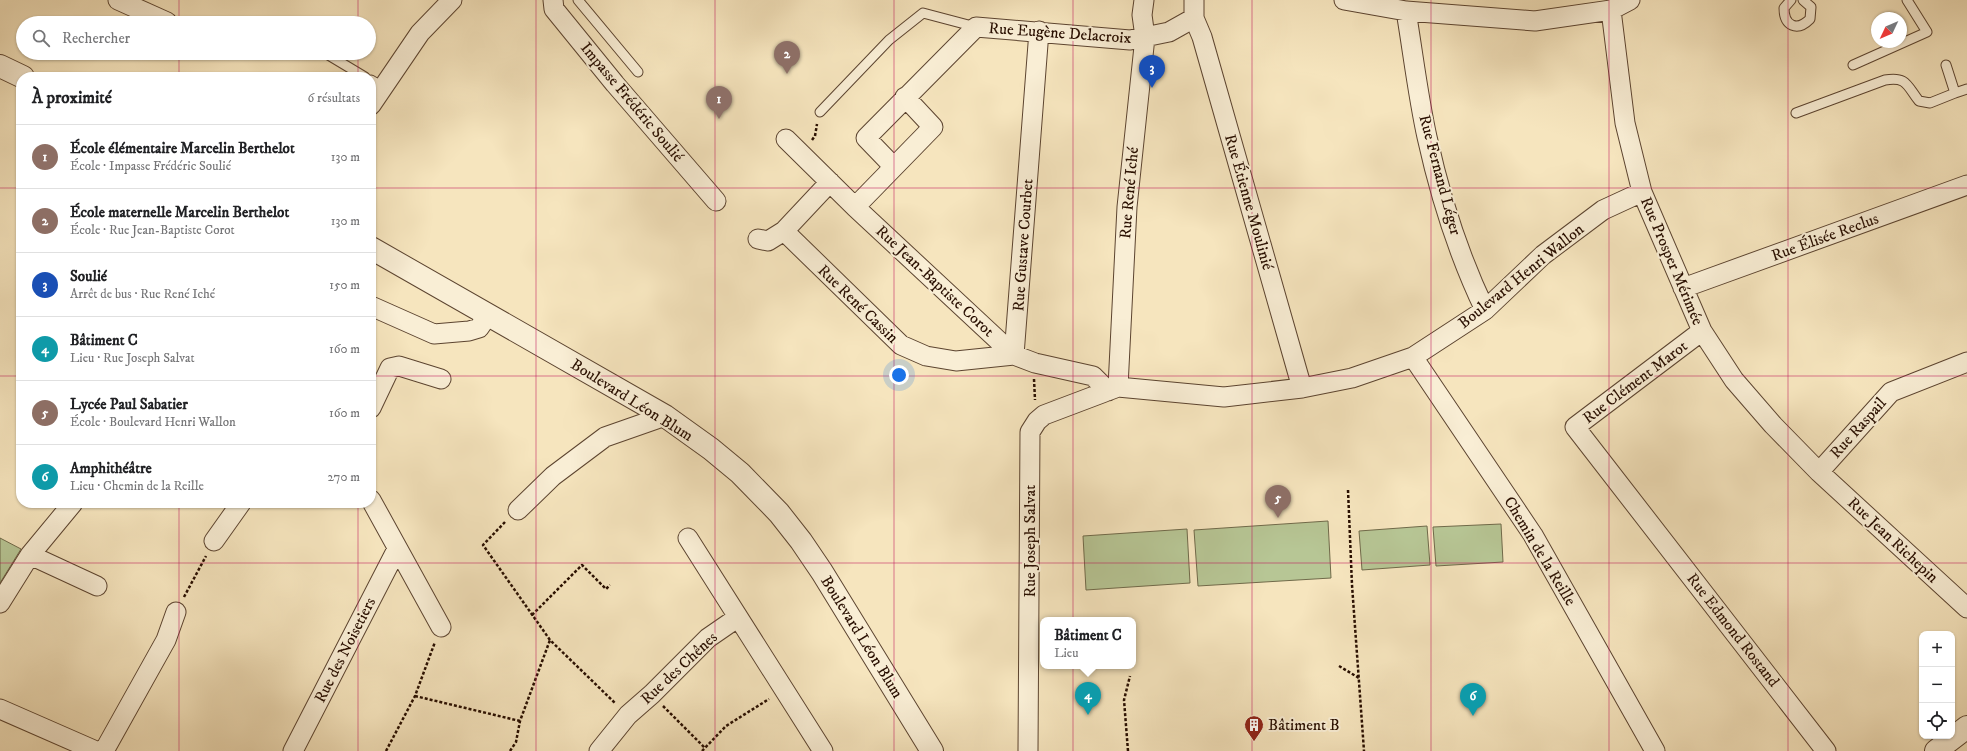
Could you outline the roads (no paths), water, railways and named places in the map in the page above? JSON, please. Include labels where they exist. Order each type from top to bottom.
[{"type":"street","points":[[118,0],[154,16]]},
{"type":"street","points":[[377,84],[420,34],[452,0]]},
{"type":"street","name":"Impasse Frédéric Soulié","points":[[553,0],[554,8],[610,78],[716,201]]},
{"type":"street","name":"Rue René Iché","points":[[1113,389],[1127,207],[1145,37],[1142,15],[1144,0]]},
{"type":"street","points":[[1344,0],[1406,12],[1535,21],[1611,10],[1630,0]]},
{"type":"street","name":"Rue Eugène Delacroix","points":[[976,27],[1039,31],[1130,40],[1169,32],[1194,9]]},
{"type":"street","name":"Rue Étienne Moulinié","points":[[1194,9],[1302,388]]},
{"type":"street","name":"Rue Prosper Mérimée","points":[[1611,10],[1625,123],[1642,192],[1702,331],[1734,380],[1773,425],[1819,472]]},
{"type":"street","name":"Rue Fernand Léger","points":[[1406,12],[1427,137],[1448,212],[1473,285],[1485,310]]},
{"type":"street","points":[[894,167],[866,138],[976,27]]},
{"type":"street","name":"Rue Gustave Courbet","points":[[1014,355],[1039,31]]},
{"type":"street","points":[[0,66],[16,74]]},
{"type":"street","points":[[855,207],[934,127],[905,97]]},
{"type":"street","name":"Rue Jean-Baptiste Corot","points":[[786,139],[855,207],[1014,355]]},
{"type":"street","points":[[758,240],[768,241],[784,231],[830,182]]},
{"type":"street","name":"Rue Élisée Reclus","points":[[1683,288],[1967,186]]},
{"type":"street","name":"Boulevard Henri Wallon","points":[[1113,389],[1224,397],[1302,388],[1352,378],[1413,357],[1485,310],[1543,256],[1597,215],[1642,192]]},
{"type":"street","name":"Rue René Cassin","points":[[784,231],[901,345],[926,356],[956,361],[1014,355]]},
{"type":"street","name":"Boulevard Léon Blum","points":[[376,251],[665,416],[711,449],[740,473],[779,513],[801,541],[826,578],[932,751]]},
{"type":"street","points":[[376,308],[434,334],[469,331],[479,328],[488,315]]},
{"type":"street","name":"Rue Clément Marot","points":[[1640,509],[1575,427],[1702,331]]},
{"type":"street","points":[[1014,355],[1093,376],[1113,389]]},
{"type":"street","name":"Chemin de la Reille","points":[[1413,357],[1533,535],[1655,751]]},
{"type":"street","name":"Rue Raspail","points":[[1819,472],[1891,392],[1967,362]]},
{"type":"street","points":[[376,397],[390,368],[399,366],[441,379]]},
{"type":"street","name":"Rue Joseph Salvat","points":[[1028,751],[1030,432],[1037,421],[1044,415],[1113,389]]},
{"type":"street","points":[[518,510],[553,476],[605,437],[665,416]]},
{"type":"street","name":"Rue Jean Richepin","points":[[1819,472],[1967,608]]},
{"type":"street","points":[[0,604],[30,555],[69,508]]},
{"type":"street","points":[[214,541],[237,508]]},
{"type":"street","points":[[375,508],[441,627]]},
{"type":"street","name":"Rue Edmond Rostand","points":[[1640,509],[1826,751]]},
{"type":"street","points":[[688,538],[737,618],[823,751]]},
{"type":"street","name":"Rue des Noisetiers","points":[[294,751],[397,549]]},
{"type":"street","points":[[30,555],[97,586]]},
{"type":"street","points":[[104,751],[166,640],[176,612]]},
{"type":"street","name":"Rue des Chênes","points":[[598,751],[628,715],[652,694],[708,638],[737,618]]},
{"type":"street","points":[[0,709],[96,751]]},
{"type":"street","points":[[1936,751],[1967,727]]},
{"type":"lane","points":[[578,0],[638,72]]},
{"type":"lane","points":[[1791,0],[1784,8],[1784,17],[1789,23],[1797,26],[1805,24],[1810,19],[1811,7],[1803,0]]},
{"type":"lane","points":[[1854,65],[1927,32],[1908,0]]},
{"type":"lane","points":[[820,112],[889,40],[923,13],[976,27]]},
{"type":"lane","points":[[337,60],[357,72]]},
{"type":"lane","points":[[1946,65],[1955,94]]},
{"type":"lane","points":[[1796,113],[1895,78],[1904,81],[1919,101],[1930,103],[1967,89]]},
{"type":"place","name":"École maternelle Marcelin Berthelot","points":[[787,74]]},
{"type":"place","name":"Soulié","points":[[1152,88]]},
{"type":"place","name":"École élémentaire Marcelin Berthelot","points":[[719,119]]},
{"type":"place","name":"Lycée Paul Sabatier","points":[[1278,518]]},
{"type":"place","name":"Bâtiment C","points":[[1088,715]]},
{"type":"place","name":"Amphithéâtre","points":[[1473,716]]},
{"type":"place","name":"Bâtiment B","points":[[1254,742]]}]
